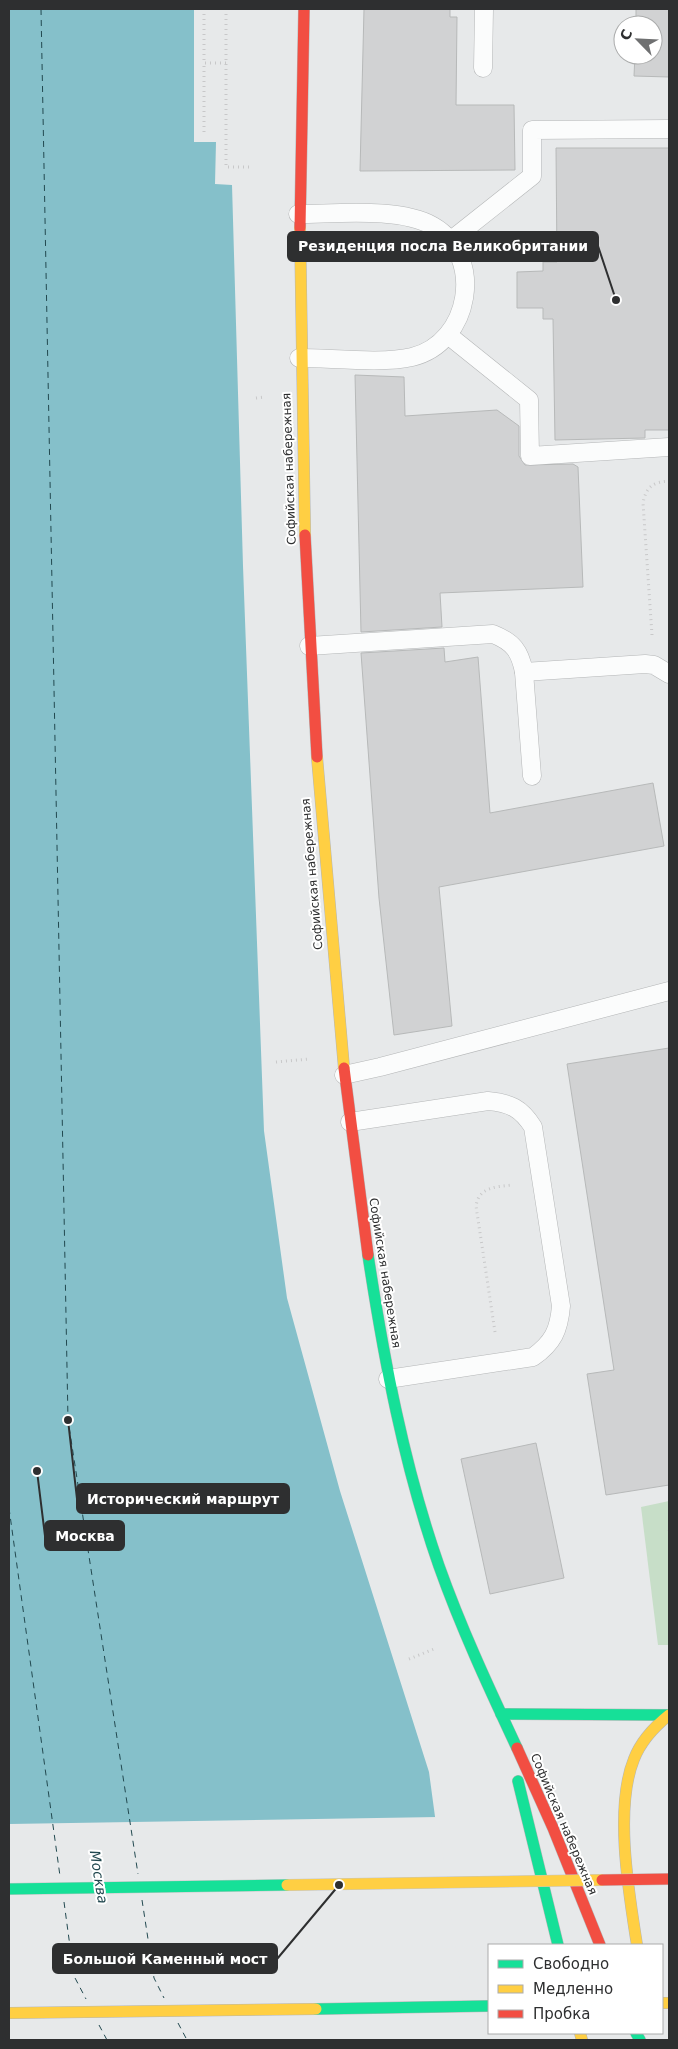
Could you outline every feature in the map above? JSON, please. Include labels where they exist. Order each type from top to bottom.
[{"type":"main road","name":"Софийская набережная","points":[[304,9],[298,214],[299,358],[308,646],[320,807],[344,1075],[364,1241],[388,1380],[428,1529],[451,1601],[539,1795],[600,1944]]},
{"type":"main road","name":"Софийская набережная","points":[[502,1714],[558,1944]]},
{"type":"main road","points":[[502,1714],[669,1715]]},
{"type":"main road","points":[[637,1944],[628,1856],[626,1797],[630,1770],[638,1750],[652,1728],[669,1715]]},
{"type":"main road","points":[[9,1889],[669,1879]]},
{"type":"main road","points":[[9,2013],[488,2006]]},
{"type":"lane","points":[[482,68],[484,9]]},
{"type":"lane","points":[[450,241],[532,176],[532,130],[669,129]]},
{"type":"lane","points":[[298,214],[395,215],[416,218],[434,227],[450,241],[460,258],[466,278],[465,298],[459,318],[448,335],[432,348],[414,356],[393,359],[299,358]]},
{"type":"lane","points":[[448,335],[529,400],[530,456],[669,447]]},
{"type":"lane","points":[[308,646],[493,634],[506,640],[514,646],[520,655],[524,672],[532,776]]},
{"type":"lane","points":[[524,672],[645,664],[654,665],[669,674]]},
{"type":"lane","points":[[344,1075],[669,991]]},
{"type":"lane","points":[[350,1122],[488,1101],[506,1102],[526,1115],[533,1127],[561,1306],[560,1324],[550,1342],[533,1357],[388,1380]]},
{"type":"path","points":[[204,9],[204,132]]},
{"type":"path","points":[[226,9],[226,167],[252,167]]},
{"type":"path","points":[[204,63],[226,62]]},
{"type":"path","points":[[654,665],[643,503],[645,493],[650,486],[657,482],[669,481]]},
{"type":"path","points":[[276,1062],[310,1059]]},
{"type":"path","points":[[500,1362],[476,1206],[478,1199],[486,1190],[541,1180]]},
{"type":"path","points":[[409,1659],[442,1646]]},
{"type":"green space","points":[[669,1501],[669,1645],[658,1645],[641,1507]]},
{"type":"water","points":[[9,9],[194,9],[194,142],[216,142],[215,184],[232,185],[243,566],[264,1131],[287,1298],[340,1491],[429,1772],[465,2040],[9,2040]]},
{"type":"pier","points":[[438,1817],[468,2040],[9,2040],[9,1824]]},
{"type":"building","points":[[364,9],[450,9],[450,17],[457,17],[456,105],[514,105],[515,170],[360,171]]},
{"type":"building","points":[[636,9],[669,9],[669,77],[634,76],[635,65],[663,65],[663,15],[636,15]]},
{"type":"building","points":[[556,148],[669,148],[669,430],[645,430],[645,438],[555,440],[553,319],[543,319],[543,308],[517,308],[517,272],[543,271],[543,262],[557,262]]},
{"type":"building","points":[[355,375],[404,377],[405,416],[497,410],[519,426],[519,456],[525,465],[573,464],[578,467],[583,587],[440,593],[442,627],[361,632]]},
{"type":"building","points":[[444,648],[445,662],[478,657],[490,813],[653,783],[664,846],[439,887],[452,1026],[394,1035],[379,898],[361,653]]},
{"type":"building","points":[[669,1048],[669,1485],[606,1495],[587,1374],[614,1370],[567,1064]]},
{"type":"building","points":[[536,1443],[564,1578],[490,1594],[461,1459]]},
{"type":"ferry route","points":[[41,9],[68,1420],[138,1874]]},
{"type":"ferry route","points":[[9,1508],[60,1876]]},
{"type":"ferry route","points":[[142,1900],[154,1978],[164,1998]]},
{"type":"ferry route","points":[[64,1902],[74,1976],[86,1999]]},
{"type":"ferry route","points":[[178,2023],[187,2040]]},
{"type":"ferry route","points":[[99,2025],[107,2040]]},
{"type":"traffic: fast","points":[[368,1255],[388,1373],[415,1490],[439,1566],[457,1612],[517,1748]]},
{"type":"traffic: fast","points":[[501,1714],[669,1715]]},
{"type":"traffic: fast","points":[[518,1781],[558,1944]]},
{"type":"traffic: fast","points":[[9,1889],[287,1885]]},
{"type":"traffic: fast","points":[[316,2009],[488,2006]]},
{"type":"traffic: fast","points":[[637,2034],[640,2040]]},
{"type":"traffic: slow","points":[[300,228],[305,535]]},
{"type":"traffic: slow","points":[[317,757],[344,1068]]},
{"type":"traffic: slow","points":[[637,1944],[625,1851],[624,1826],[628,1779],[640,1746],[658,1724],[669,1715]]},
{"type":"traffic: slow","points":[[287,1885],[602,1880]]},
{"type":"traffic: slow","points":[[663,2003],[669,2003]]},
{"type":"traffic: slow","points":[[9,2013],[316,2009]]},
{"type":"traffic: slow","points":[[580,2034],[582,2040]]},
{"type":"traffic: jam","points":[[300,228],[304,9]]},
{"type":"traffic: jam","points":[[305,535],[317,757]]},
{"type":"traffic: jam","points":[[344,1068],[368,1255]]},
{"type":"traffic: jam","points":[[517,1748],[553,1828],[600,1944]]},
{"type":"traffic: jam","points":[[602,1880],[669,1879]]},
{"type":"place","name":"Резиденция посла Великобритании","points":[[616,300]]},
{"type":"place","name":"Исторический маршрут","points":[[68,1420]]},
{"type":"place","name":"Москва","points":[[37,1471]]},
{"type":"place","name":"Большой Каменный мост","points":[[339,1885]]}]
